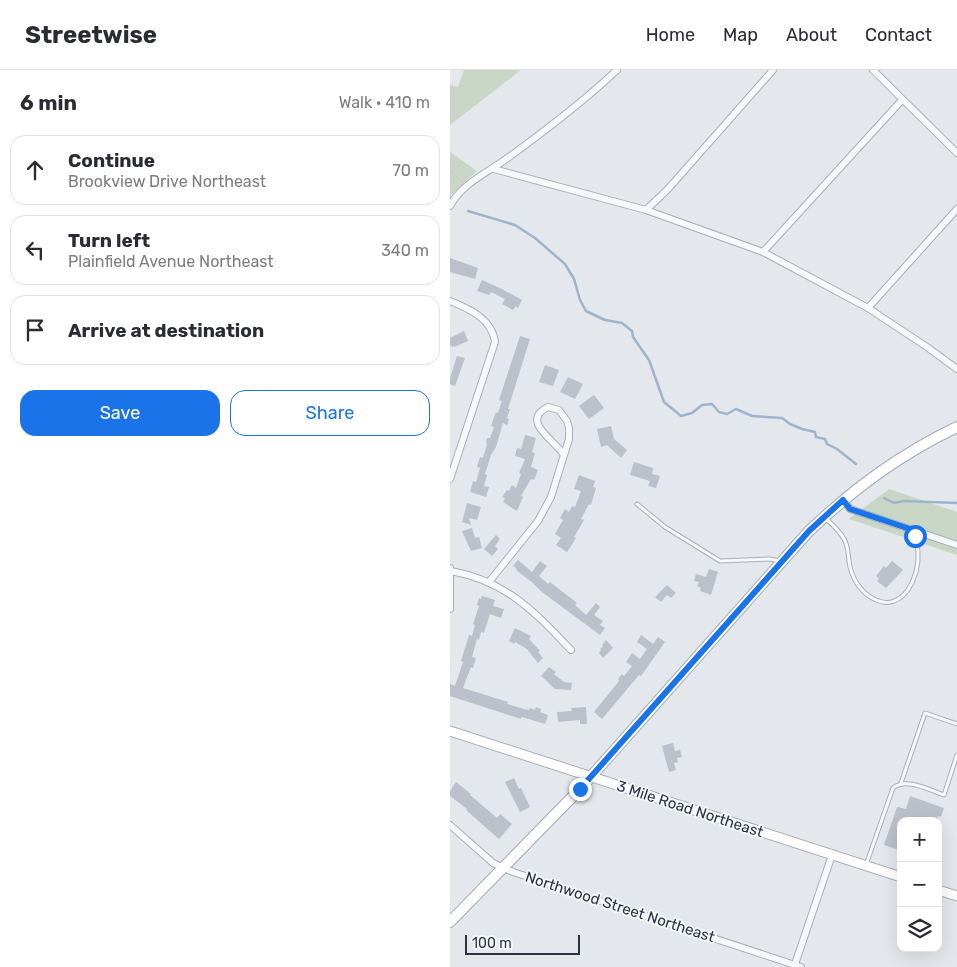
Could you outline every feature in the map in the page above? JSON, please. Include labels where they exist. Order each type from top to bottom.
[{"type":"main road","points":[[450,922],[591,777],[809,531],[843,500],[910,451],[957,427]]},
{"type":"main road","name":"3 Mile Road Northeast","points":[[450,731],[897,876]]},
{"type":"main road","points":[[942,891],[957,896]]},
{"type":"street","points":[[450,206],[466,186],[494,169],[572,110],[617,70]]},
{"type":"street","points":[[646,210],[668,189],[773,70]]},
{"type":"street","points":[[873,70],[957,153]]},
{"type":"street","points":[[763,252],[902,100]]},
{"type":"street","points":[[494,169],[646,210],[763,252],[868,308],[957,369]]},
{"type":"street","points":[[868,308],[957,209]]},
{"type":"street","points":[[450,302],[467,308],[487,322],[494,332],[495,342],[450,479]]},
{"type":"street","points":[[489,582],[544,510],[564,455],[570,428],[559,410],[548,407],[539,414],[537,419],[538,427],[561,449],[564,455]]},
{"type":"street","points":[[843,500],[850,509],[957,545]]},
{"type":"street","points":[[450,609],[450,569],[472,575],[512,594],[541,619],[571,650]]},
{"type":"street","name":"Northwood Street Northeast","points":[[450,825],[494,863],[503,868],[797,966]]},
{"type":"street","points":[[797,966],[832,855]]},
{"type":"lane","points":[[637,504],[665,527],[720,561],[770,559],[784,561]]},
{"type":"lane","points":[[824,517],[843,537],[847,547],[851,572],[858,585],[870,597],[884,602],[892,602],[901,598],[915,576],[919,549],[913,530]]},
{"type":"lane","points":[[901,783],[925,713],[957,724]]},
{"type":"lane","points":[[865,866],[890,792],[901,783],[944,795],[957,755]]},
{"type":"path","points":[[450,170],[466,186]]},
{"type":"green space","points":[[464,70],[521,70],[450,125],[450,85],[458,87]]},
{"type":"green space","points":[[450,152],[477,171],[450,196]]},
{"type":"green space","points":[[889,489],[957,512],[957,555],[849,519]]},
{"type":"building","points":[[450,258],[478,268],[475,279],[450,272]]},
{"type":"building","points":[[482,280],[522,300],[518,308],[516,306],[513,310],[502,304],[505,299],[491,292],[489,295],[477,291]]},
{"type":"building","points":[[464,331],[468,341],[454,347],[450,346],[450,338]]},
{"type":"building","points":[[520,336],[530,339],[508,409],[510,409],[507,425],[503,423],[485,474],[487,475],[484,486],[489,487],[486,497],[470,492],[473,481],[476,482],[480,468],[477,467],[480,457],[483,458],[487,438],[490,438],[494,427],[491,426],[502,401],[499,400]]},
{"type":"building","points":[[457,356],[465,358],[455,386],[450,384],[450,378]]},
{"type":"building","points":[[545,365],[559,370],[553,386],[539,382]]},
{"type":"building","points":[[568,377],[583,384],[575,399],[560,392]]},
{"type":"building","points":[[594,395],[604,408],[589,419],[579,406]]},
{"type":"building","points":[[611,426],[614,439],[627,450],[621,458],[607,445],[601,447],[597,429]]},
{"type":"building","points":[[525,435],[536,438],[532,452],[535,453],[531,467],[538,470],[534,480],[531,479],[521,496],[523,497],[517,511],[503,502],[505,498],[502,497],[507,490],[509,491],[512,485],[516,488],[521,474],[519,473],[525,459],[515,456],[517,448],[521,449]]},
{"type":"building","points":[[634,462],[653,468],[652,474],[660,476],[656,488],[648,486],[650,481],[630,475]]},
{"type":"building","points":[[579,475],[595,481],[593,487],[596,488],[591,505],[589,504],[581,519],[584,520],[567,552],[556,545],[561,538],[555,534],[563,520],[560,518],[565,509],[569,512],[572,506],[575,507],[581,491],[574,489]]},
{"type":"building","points":[[467,503],[481,507],[477,520],[469,518],[471,525],[462,522]]},
{"type":"building","points":[[472,528],[475,538],[479,537],[482,548],[471,551],[462,531]]},
{"type":"building","points":[[496,535],[500,539],[495,546],[498,549],[492,556],[484,549]]},
{"type":"building","points":[[518,560],[532,572],[540,561],[547,566],[539,576],[577,603],[575,605],[586,615],[596,603],[600,607],[594,615],[603,621],[600,625],[605,628],[600,635],[516,570],[513,566]]},
{"type":"building","points":[[892,561],[903,570],[886,588],[877,581],[879,579],[876,576],[884,566],[886,568]]},
{"type":"building","points":[[709,569],[718,572],[711,595],[700,591],[701,588],[697,586],[699,582],[694,581],[696,574],[706,577]]},
{"type":"building","points":[[667,585],[676,593],[671,598],[667,595],[661,602],[655,597]]},
{"type":"building","points":[[482,596],[495,600],[493,606],[504,609],[501,618],[490,614],[484,633],[481,632],[479,640],[477,639],[472,657],[476,658],[463,688],[524,709],[529,710],[530,708],[535,710],[536,707],[541,709],[540,712],[548,715],[545,724],[522,717],[521,719],[450,696],[450,684],[455,686],[469,635],[472,636],[475,625],[473,624],[479,606],[477,605],[479,598],[481,599]]},
{"type":"building","points":[[515,628],[531,636],[529,639],[540,651],[538,652],[543,658],[538,663],[527,649],[515,642],[514,644],[509,641]]},
{"type":"building","points":[[641,635],[653,644],[658,637],[665,642],[641,676],[639,675],[602,719],[594,712],[619,681],[618,679],[622,674],[624,676],[632,666],[626,662],[632,653],[640,659],[647,649],[637,642]]},
{"type":"building","points":[[606,640],[613,648],[603,658],[599,653]]},
{"type":"building","points":[[549,667],[564,682],[572,683],[571,690],[555,689],[541,676]]},
{"type":"building","points":[[586,707],[587,724],[580,724],[580,720],[558,722],[557,712],[572,711],[571,708]]},
{"type":"building","points":[[673,743],[675,751],[680,750],[682,757],[677,758],[678,762],[674,763],[676,770],[669,772],[662,746]]},
{"type":"building","points":[[514,778],[530,807],[520,812],[505,782]]},
{"type":"building","points":[[456,782],[497,818],[500,814],[512,824],[499,839],[450,796],[450,791]]},
{"type":"building","points":[[910,796],[944,808],[941,817],[897,817],[897,849],[884,845],[897,807],[906,809]]},
{"type":"waterway","points":[[468,211],[515,225],[535,238],[565,264],[574,279],[580,300],[586,311],[605,320],[622,323],[632,331],[633,337],[649,360],[664,402],[681,416],[692,413],[702,405],[712,404],[719,412],[727,414],[736,409],[752,416],[782,418],[790,424],[815,432],[816,437],[825,439],[827,444],[837,449],[856,464]]},
{"type":"waterway","points":[[884,498],[894,503],[904,501],[957,503]]},
{"type":"route","points":[[580,789],[809,531],[843,500],[850,509],[913,530],[915,536]]}]
